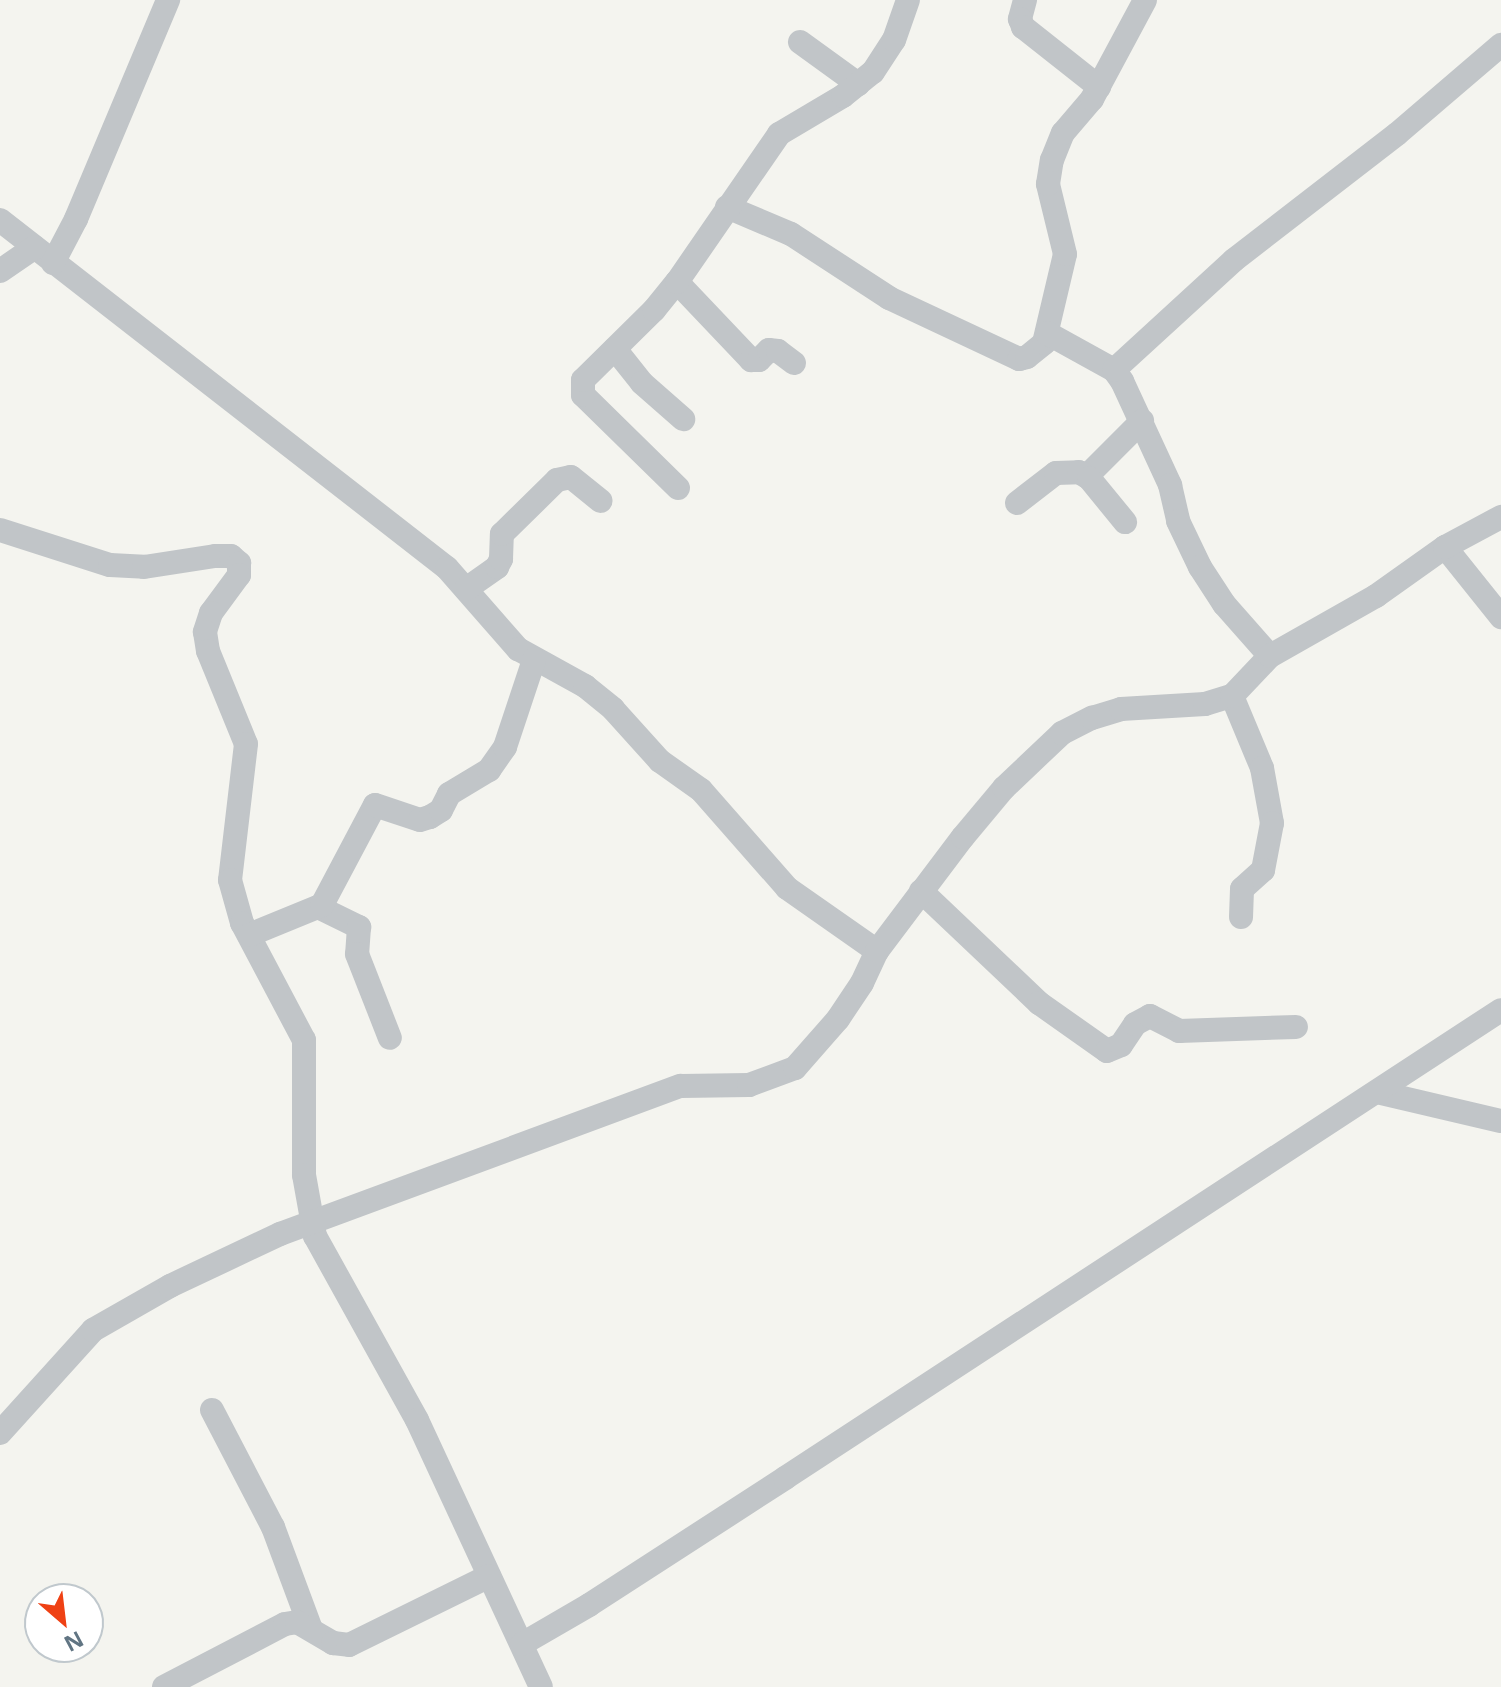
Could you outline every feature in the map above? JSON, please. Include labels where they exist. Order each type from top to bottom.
[{"type":"street","points":[[0,271],[44,255],[76,219],[168,0]]},
{"type":"street","points":[[678,488],[583,395],[583,380],[677,282],[779,134],[873,72],[894,40],[908,0]]},
{"type":"street","points":[[1025,0],[1020,19],[1023,27],[1099,87]]},
{"type":"street","points":[[727,207],[791,234],[889,298],[1019,359],[1039,351],[1047,333],[1065,254],[1050,195],[1052,160],[1063,133],[1099,87],[1145,0]]},
{"type":"street","points":[[800,42],[858,84]]},
{"type":"street","points":[[1114,370],[1234,260],[1397,134],[1501,45]]},
{"type":"street","points":[[0,220],[431,555],[466,589],[518,649],[585,686],[613,709],[660,761],[701,790],[787,888],[877,951]]},
{"type":"street","points":[[677,282],[751,360],[759,360],[769,350],[778,351],[794,363]]},
{"type":"street","points":[[1047,333],[1114,370],[1142,421],[1170,485],[1184,537],[1200,567],[1224,604],[1270,656]]},
{"type":"street","points":[[615,349],[642,383],[683,419]]},
{"type":"street","points":[[1087,476],[1142,421]]},
{"type":"street","points":[[1017,503],[1056,473],[1071,470],[1087,476],[1125,522]]},
{"type":"street","points":[[466,589],[497,567],[502,534],[557,480],[571,477],[601,501]]},
{"type":"street","points":[[0,1433],[93,1330],[116,1314],[232,1256],[312,1222],[681,1086],[749,1085],[782,1075],[806,1059],[838,1019],[862,983],[877,951],[1004,788],[1062,733],[1092,718],[1121,709],[1205,704],[1232,696],[1270,656],[1376,596],[1445,547],[1501,517]]},
{"type":"street","points":[[0,530],[110,565],[144,567],[215,556],[231,556],[239,563],[239,575],[211,613],[205,632],[208,651],[246,744],[230,880],[236,909],[304,1040],[304,1175],[312,1222],[328,1264],[417,1420],[541,1687]]},
{"type":"street","points":[[1445,547],[1501,617]]},
{"type":"street","points":[[249,935],[318,907],[327,899],[371,808],[380,804],[420,820],[436,815],[445,806],[449,794],[496,763],[505,747],[534,660]]},
{"type":"street","points":[[1232,696],[1262,768],[1272,823],[1263,870],[1242,889],[1241,917]]},
{"type":"street","points":[[921,891],[1039,1003],[1107,1051],[1121,1045],[1135,1024],[1150,1016],[1179,1031],[1296,1027]]},
{"type":"street","points":[[318,907],[359,927],[356,950],[390,1038]]},
{"type":"street","points":[[522,1644],[602,1597],[1501,1010]]},
{"type":"street","points":[[1377,1092],[1501,1121]]},
{"type":"street","points":[[212,1410],[273,1527],[311,1629]]},
{"type":"street","points":[[164,1687],[285,1624],[297,1622],[333,1643],[354,1644],[489,1576]]}]
